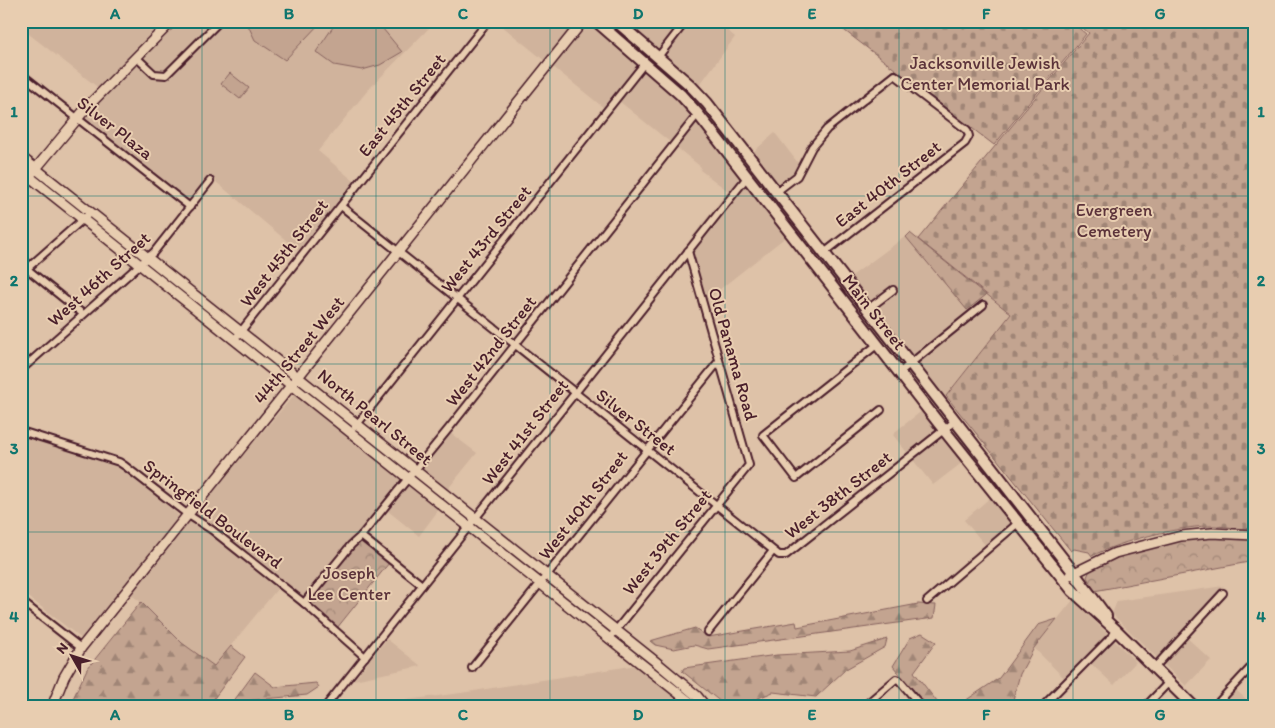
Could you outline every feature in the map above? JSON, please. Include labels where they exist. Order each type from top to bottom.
[{"type":"main road","name":"Main Street","points":[[596,21],[681,95],[698,114],[944,430],[1063,579],[1090,608],[1117,631],[1194,707]]},
{"type":"main road","name":"Main Street","points":[[616,21],[690,85],[707,103],[1074,573],[1117,631]]},
{"type":"main road","points":[[748,176],[757,180],[787,215],[813,239]]},
{"type":"street","points":[[29,176],[77,118],[172,21]]},
{"type":"street","points":[[137,58],[154,74],[166,75],[220,21]]},
{"type":"street","name":"East 45th Street","points":[[358,184],[488,21]]},
{"type":"street","name":"44th Street West","points":[[52,707],[64,677],[81,648],[583,21]]},
{"type":"street","points":[[658,58],[686,21]]},
{"type":"street","name":"West 43rd Street","points":[[350,432],[644,64]]},
{"type":"street","name":"Silver Plaza","points":[[21,74],[190,207]]},
{"type":"street","name":"East 40th Street","points":[[776,192],[797,176],[812,148],[827,129],[895,75],[967,130],[969,136],[965,143],[824,253]]},
{"type":"street","name":"West 42nd Street","points":[[304,603],[415,470],[698,114]]},
{"type":"street","name":"North Pearl Street","points":[[21,157],[616,630],[697,696],[706,707]]},
{"type":"street","name":"North Pearl Street","points":[[21,170],[691,703],[699,707]]},
{"type":"street","name":"West 41st Street","points":[[325,707],[748,176]]},
{"type":"street","name":"West 46th Street","points":[[21,370],[154,252],[210,181]]},
{"type":"street","name":"West 45th Street","points":[[234,340],[358,184]]},
{"type":"street","name":"Silver Street","points":[[341,206],[773,550]]},
{"type":"street","points":[[21,274],[24,266],[90,212]]},
{"type":"street","name":"Old Panama Road","points":[[688,251],[749,465]]},
{"type":"street","points":[[24,266],[83,314]]},
{"type":"street","points":[[868,309],[893,290]]},
{"type":"street","points":[[900,372],[983,305]]},
{"type":"street","points":[[878,344],[763,434],[796,478],[881,410]]},
{"type":"street","name":"West 40th Street","points":[[472,668],[719,361]]},
{"type":"street","name":"West 38th Street","points":[[708,632],[773,550],[779,555],[786,555],[955,421]]},
{"type":"street","name":"Springfield Boulevard","points":[[21,431],[119,462],[187,514],[212,530],[304,603],[366,657]]},
{"type":"street","name":"West 39th Street","points":[[609,638],[749,465]]},
{"type":"street","points":[[927,601],[1018,522]]},
{"type":"street","points":[[1063,579],[1115,553],[1181,536],[1212,533],[1254,536]]},
{"type":"street","points":[[361,536],[422,585]]},
{"type":"street","points":[[1154,668],[1223,594]]},
{"type":"street","points":[[21,601],[81,648]]},
{"type":"street","points":[[1042,707],[1117,631]]},
{"type":"street","points":[[1214,707],[1254,664]]},
{"type":"street","points":[[863,707],[893,680],[899,680],[922,707]]},
{"type":"street","points":[[1145,707],[1169,682]]},
{"type":"shaded area","points":[[21,21],[167,21],[100,89],[21,28]]},
{"type":"shaded area","points":[[177,21],[436,21],[368,90],[318,151],[355,182],[300,252],[215,181],[195,206],[82,117]]},
{"type":"shaded area","points":[[496,21],[577,21],[545,61]]},
{"type":"shaded area","points":[[623,21],[716,21],[735,37],[698,87]]},
{"type":"shaded area","points":[[588,25],[593,26],[639,65],[689,111],[787,236],[705,301],[689,241],[728,191],[700,170],[701,167],[614,97],[604,108],[552,66],[582,28]]},
{"type":"shaded area","points":[[775,133],[801,167],[777,185],[752,153]]},
{"type":"shaded area","points":[[906,236],[967,310],[986,295],[1011,314],[943,399],[849,278]]},
{"type":"shaded area","points":[[294,395],[299,396],[440,508],[419,536],[388,511],[370,534],[359,540],[308,604],[283,582],[214,666],[182,643],[141,602],[130,594],[195,512]]},
{"type":"shaded area","points":[[923,410],[963,462],[933,485],[893,435]]},
{"type":"shaded area","points":[[449,432],[477,453],[447,490],[420,469]]},
{"type":"shaded area","points":[[21,436],[116,465],[126,470],[178,516],[82,639],[21,591]]},
{"type":"shaded area","points":[[991,497],[1012,523],[986,546],[964,520]]},
{"type":"shaded area","points":[[1224,586],[1182,633],[1211,660],[1186,686],[1112,614],[1117,601]]},
{"type":"shaded area","points":[[1073,600],[1136,662],[1114,685],[1085,658],[1065,679],[1034,648]]},
{"type":"shaded area","points":[[387,639],[421,666],[354,680],[371,658]]},
{"type":"shaded area","points":[[637,665],[692,707],[352,707],[461,693]]},
{"type":"shaded area","points":[[1230,685],[1254,706],[1254,707],[1207,707]]},
{"type":"green space","points":[[246,21],[322,21],[285,60],[255,40]]},
{"type":"green space","points":[[339,21],[375,21],[402,52],[380,65],[362,70],[334,65],[316,52]]},
{"type":"green space","name":"Jacksonville Jewish Center Memorial Park","points":[[832,21],[1070,21],[1086,34],[994,145]]},
{"type":"green space","name":"Evergreen Cemetery","points":[[1074,21],[1254,21],[1254,530],[1202,526],[1152,535],[1104,550],[1092,556],[1089,552],[1074,549],[1071,551],[946,396],[1011,314],[918,239],[1089,33]]},
{"type":"green space","points":[[230,73],[249,88],[240,99],[221,84]]},
{"type":"green space","points":[[910,233],[986,295],[967,310],[906,237]]},
{"type":"green space","points":[[1197,536],[1254,539],[1254,561],[1094,591],[1087,577],[1090,570],[1106,560]]},
{"type":"green space","name":"Joseph Lee Center","points":[[359,540],[389,563],[337,628],[308,604]]},
{"type":"green space","points":[[141,602],[182,643],[214,666],[231,646],[245,657],[209,705],[196,707],[69,707],[87,669]]},
{"type":"green space","points":[[918,604],[936,605],[934,618],[708,649],[694,645],[674,649],[655,645],[650,641],[695,628],[708,637],[796,622],[797,627]]},
{"type":"green space","points":[[1057,619],[1034,648],[1020,674],[1011,707],[956,707],[999,678],[1038,625]]},
{"type":"green space","points":[[922,633],[936,642],[914,672],[941,707],[926,707],[893,666],[910,638]]},
{"type":"green space","points":[[887,639],[885,647],[846,669],[816,697],[773,692],[737,707],[727,707],[682,671],[684,668],[777,655],[850,651]]},
{"type":"green space","points":[[255,672],[275,687],[316,683],[319,687],[307,695],[233,702]]}]
